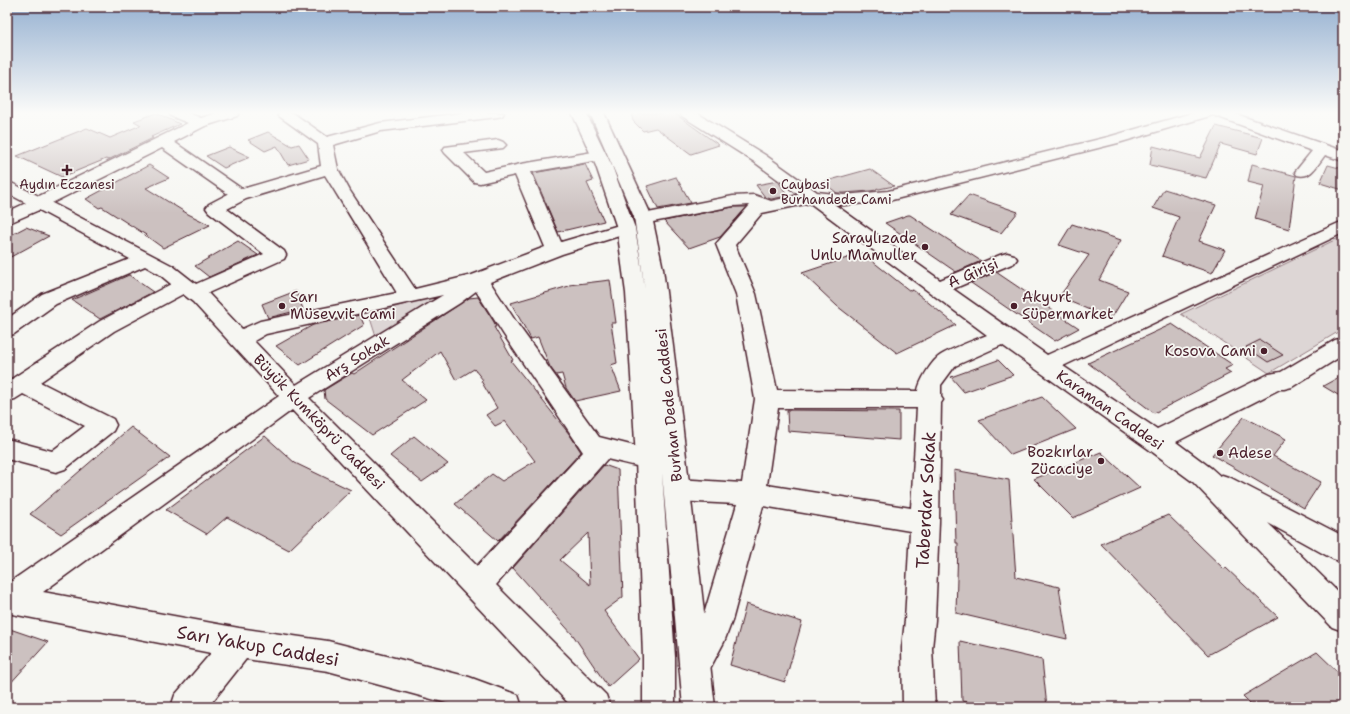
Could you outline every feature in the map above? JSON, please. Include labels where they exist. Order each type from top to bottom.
[{"type":"street","points":[[7,219],[151,146]]},
{"type":"street","points":[[170,146],[240,195]]},
{"type":"street","points":[[325,146],[330,169],[342,191],[410,296]]},
{"type":"street","points":[[486,146],[451,150],[480,178],[521,169],[599,156]]},
{"type":"street","name":"Burhan Dede Caddesi","points":[[594,146],[634,224],[654,269],[678,490],[699,707]]},
{"type":"street","name":"Burhan Dede Caddesi","points":[[608,146],[634,224],[636,293],[649,459],[660,657],[659,707]]},
{"type":"street","name":"Karaman Caddesi","points":[[740,146],[815,197],[1004,336],[1156,441],[1202,475],[1343,617]]},
{"type":"street","points":[[695,665],[709,642],[717,621],[753,494],[767,399],[746,294],[725,244],[756,209],[815,197],[844,200],[888,196],[1088,146]]},
{"type":"street","points":[[1314,146],[1343,156]]},
{"type":"street","points":[[1303,172],[1322,149]]},
{"type":"street","points":[[14,388],[107,326],[190,289],[277,255],[215,208],[240,195],[330,169]]},
{"type":"street","points":[[521,169],[555,250]]},
{"type":"street","name":"Büyük Kumköprü Caddesi","points":[[7,186],[32,206],[146,259],[166,270],[190,289],[240,339],[294,397],[594,707]]},
{"type":"street","points":[[856,228],[856,217],[859,210],[888,196]]},
{"type":"street","points":[[240,339],[260,328],[410,296],[472,280],[555,250],[634,224],[734,201],[754,200],[768,206]]},
{"type":"street","points":[[1046,365],[1343,226]]},
{"type":"street","name":"A Girişi","points":[[938,288],[1007,258]]},
{"type":"street","points":[[7,329],[49,299],[146,259]]},
{"type":"street","points":[[472,280],[511,330],[591,445],[649,459]]},
{"type":"street","name":"Arş Sokak","points":[[9,601],[294,397],[453,298],[472,280]]},
{"type":"street","name":"Taberdar Sokak","points":[[919,707],[917,648],[925,522],[931,400],[930,384],[947,361],[1004,336]]},
{"type":"street","points":[[1156,441],[1277,380],[1284,381],[1343,345]]},
{"type":"street","points":[[7,449],[56,462],[104,425],[14,388]]},
{"type":"street","points":[[767,399],[931,400]]},
{"type":"street","points":[[476,586],[501,561],[602,447]]},
{"type":"street","points":[[1202,475],[1343,550]]},
{"type":"street","points":[[678,490],[753,494],[925,522]]},
{"type":"street","name":"Sarı Yakup Caddesi","points":[[9,601],[239,643],[328,656],[469,693],[506,707]]},
{"type":"street","points":[[187,707],[239,643]]},
{"type":"shaded area","points":[[1343,236],[1343,329],[1269,373],[1181,314]]},
{"type":"shaded area","points":[[444,292],[449,294],[377,340],[369,315]]},
{"type":"building","points":[[41,146],[136,146],[108,160],[106,159],[62,177],[17,156]]},
{"type":"building","points":[[258,146],[276,146],[265,151]]},
{"type":"building","points":[[277,146],[301,146],[309,159],[288,165]]},
{"type":"building","points":[[681,146],[715,146],[691,154]]},
{"type":"building","points":[[1153,146],[1200,158],[1206,146],[1220,146],[1206,178],[1150,165]]},
{"type":"building","points":[[1229,146],[1260,146],[1257,154]]},
{"type":"building","points":[[229,147],[250,157],[224,168],[206,156]]},
{"type":"building","points":[[585,164],[593,181],[587,183],[604,221],[558,232],[533,173]]},
{"type":"building","points":[[1252,164],[1296,176],[1289,229],[1255,219],[1264,186],[1248,182]]},
{"type":"building","points":[[149,165],[169,178],[146,188],[188,214],[210,225],[163,248],[146,235],[102,207],[99,208],[86,199]]},
{"type":"building","points":[[1328,165],[1343,169],[1343,190],[1320,183]]},
{"type":"building","points":[[870,169],[894,186],[879,189],[877,188],[876,190],[870,191],[837,193],[823,182]]},
{"type":"building","points":[[676,177],[691,203],[658,209],[647,186]]},
{"type":"building","name":"Caybasi Burhandede Cami","points":[[778,181],[788,196],[771,199],[765,197],[756,185]]},
{"type":"building","points":[[1164,189],[1216,205],[1199,241],[1225,250],[1212,273],[1162,256],[1179,217],[1153,208]]},
{"type":"building","points":[[969,195],[1018,212],[1001,233],[951,215]]},
{"type":"building","points":[[733,207],[747,207],[720,237],[689,248],[664,221]]},
{"type":"building","points":[[908,215],[981,261],[956,272],[885,223]]},
{"type":"building","points":[[1072,224],[1121,240],[1099,280],[1128,291],[1111,319],[1059,297],[1089,255],[1059,245]]},
{"type":"building","points":[[26,227],[49,236],[7,259],[7,237]]},
{"type":"building","points":[[238,241],[258,255],[209,277],[195,266]]},
{"type":"building","points":[[862,253],[910,291],[913,290],[956,325],[897,353],[837,306],[802,273]]},
{"type":"building","points":[[996,272],[1079,328],[1055,341],[971,283]]},
{"type":"building","points":[[129,275],[153,292],[100,319],[72,300]]},
{"type":"building","points":[[610,280],[616,323],[611,323],[617,363],[611,365],[621,391],[575,401],[566,388],[562,374],[556,375],[550,367],[538,337],[531,339],[511,303],[569,285]]},
{"type":"building","name":"Sarı Müsevvit Cami","points":[[296,291],[303,309],[268,318],[262,304]]},
{"type":"building","points":[[478,297],[494,322],[496,327],[494,327],[513,360],[511,361],[570,435],[581,452],[498,541],[455,504],[492,474],[502,481],[535,461],[505,421],[495,426],[486,415],[497,408],[481,381],[483,380],[474,369],[456,380],[440,351],[402,380],[426,400],[372,435],[325,399],[324,390],[352,373],[354,374],[469,298]]},
{"type":"building","points":[[360,315],[364,325],[300,365],[276,346],[313,325]]},
{"type":"building","points":[[1172,324],[1233,365],[1225,369],[1231,373],[1154,413],[1088,363]]},
{"type":"building","name":"Kosova Cami","points":[[1260,340],[1283,355],[1268,362],[1246,347]]},
{"type":"building","points":[[998,360],[1013,375],[964,392],[951,377]]},
{"type":"building","points":[[1343,375],[1343,398],[1323,386]]},
{"type":"building","points":[[1042,397],[1076,429],[1011,455],[979,420]]},
{"type":"building","points":[[787,410],[899,411],[899,440],[788,431]]},
{"type":"building","points":[[1244,417],[1286,439],[1273,456],[1321,482],[1304,508],[1212,455]]},
{"type":"building","points":[[131,427],[170,457],[61,534],[30,514]]},
{"type":"building","points":[[265,436],[295,463],[351,490],[289,550],[227,517],[207,534],[166,510]]},
{"type":"building","points":[[414,436],[448,464],[422,482],[390,456]]},
{"type":"building","points":[[1101,452],[1140,488],[1073,518],[1034,479]]},
{"type":"building","points":[[604,465],[618,470],[623,597],[604,611],[639,659],[608,687],[573,635],[513,568]],"holes":[[[588,533],[590,585],[560,560]]]},
{"type":"building","points":[[954,470],[1009,480],[1016,577],[1059,587],[1067,639],[956,613],[958,543],[956,543]]},
{"type":"building","points":[[1168,515],[1224,569],[1226,568],[1278,617],[1208,655],[1101,544]]},
{"type":"building","points":[[746,604],[802,622],[785,682],[730,665]]},
{"type":"building","points":[[7,628],[48,642],[7,687]]},
{"type":"building","points":[[960,641],[1042,660],[1047,707],[993,707],[962,701]]},
{"type":"building","points":[[1317,652],[1343,677],[1343,707],[1254,707],[1243,696]]},
{"type":"place","name":"Aydın Eczanesi","points":[[67,170]]},
{"type":"place","name":"Caybasi Burhandede Cami","points":[[773,191]]},
{"type":"place","name":"Saraylızade Unlu Mamuller","points":[[925,247]]},
{"type":"place","name":"Sarı Müsevvit Cami","points":[[282,306]]},
{"type":"place","name":"Akyurt Süpermarket","points":[[1014,306]]},
{"type":"place","name":"Kosova Cami","points":[[1264,351]]},
{"type":"place","name":"Adese","points":[[1220,453]]},
{"type":"place","name":"Bozkırlar Zücaciye","points":[[1101,461]]}]
